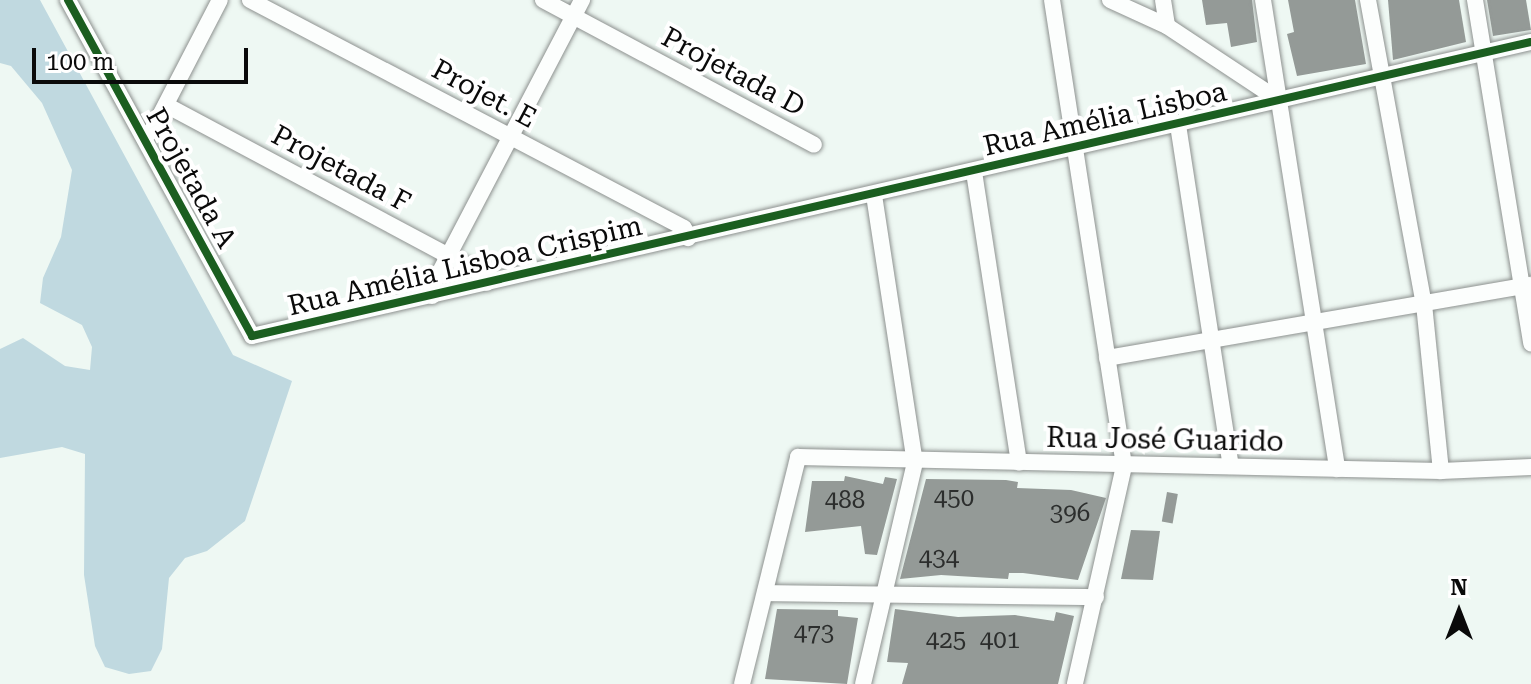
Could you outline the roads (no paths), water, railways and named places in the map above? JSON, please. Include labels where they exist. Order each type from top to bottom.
[{"type":"street","name":"Projetada A","points":[[68,0],[252,336]]},
{"type":"street","points":[[144,138],[166,105],[220,0]]},
{"type":"street","name":"Projet. E","points":[[250,0],[684,228],[688,238]]},
{"type":"street","name":"Projetada D","points":[[543,0],[814,145]]},
{"type":"street","points":[[432,296],[448,256],[582,0]]},
{"type":"street","points":[[1052,0],[1078,150],[1124,466],[1075,684]]},
{"type":"street","points":[[1110,0],[1167,26],[1279,100]]},
{"type":"street","points":[[1163,0],[1167,26]]},
{"type":"street","points":[[1263,0],[1311,326],[1337,469]]},
{"type":"street","points":[[1368,0],[1424,304],[1441,471]]},
{"type":"street","points":[[1475,0],[1527,285],[1531,343]]},
{"type":"street","name":"Rua Amélia Lisboa","points":[[688,238],[1078,150],[1279,100],[1381,80],[1531,42]]},
{"type":"street","name":"Projetada F","points":[[166,105],[482,274],[487,283]]},
{"type":"street","points":[[1178,125],[1231,466]]},
{"type":"street","points":[[974,172],[1019,463]]},
{"type":"street","points":[[863,684],[915,463],[874,196]]},
{"type":"street","name":"Rua Amélia Lisboa Crispim","points":[[252,336],[688,238]]},
{"type":"street","points":[[1107,358],[1311,326],[1527,285]]},
{"type":"street","name":"Rua José Guarido","points":[[765,593],[798,457],[915,463],[1441,471],[1531,467]]},
{"type":"street","points":[[742,684],[765,593],[1096,597]]}]
